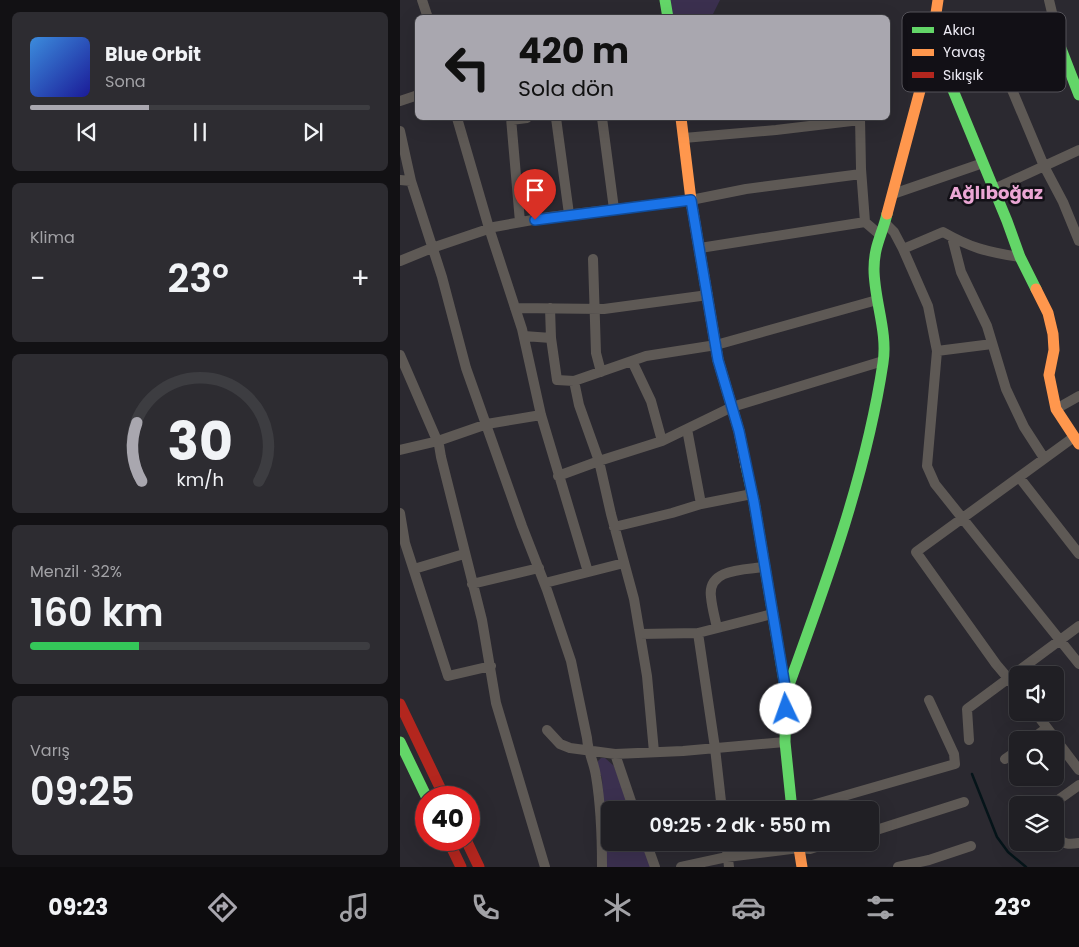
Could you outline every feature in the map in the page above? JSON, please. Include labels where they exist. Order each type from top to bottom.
[{"type":"main road","points":[[665,0],[668,15]]},
{"type":"main road","points":[[1066,61],[1079,95]]},
{"type":"main road","points":[[786,692],[810,627],[858,477],[872,424],[884,354],[875,286],[875,255],[879,234],[885,223],[920,92]]},
{"type":"main road","points":[[954,92],[1020,256],[1048,313],[1053,334],[1054,350],[1050,375],[1056,409],[1076,440]]},
{"type":"main road","points":[[681,120],[691,200],[718,360],[739,431],[752,494],[786,692],[785,742],[792,801]]},
{"type":"main road","points":[[400,704],[439,786]]},
{"type":"main road","points":[[400,742],[421,786]]},
{"type":"main road","points":[[453,851],[460,867]]},
{"type":"main road","points":[[471,851],[479,867]]},
{"type":"main road","points":[[800,851],[802,867]]},
{"type":"street","points":[[422,0],[427,15]]},
{"type":"street","points":[[1013,92],[1044,166],[1063,202],[1079,241]]},
{"type":"street","points":[[400,101],[415,96]]},
{"type":"street","points":[[458,120],[489,228],[524,336],[541,415],[588,572]]},
{"type":"street","points":[[511,120],[520,222]]},
{"type":"street","points":[[556,120],[569,214]]},
{"type":"street","points":[[602,120],[614,208]]},
{"type":"street","points":[[684,138],[776,130],[852,120]]},
{"type":"street","points":[[860,120],[861,174],[865,222],[879,234]]},
{"type":"street","points":[[400,131],[411,181],[466,368],[522,526],[545,583],[571,661],[588,750],[596,774],[602,828],[602,867]]},
{"type":"street","points":[[994,189],[1079,150]]},
{"type":"street","points":[[893,194],[983,163]]},
{"type":"street","points":[[400,261],[489,228],[520,222],[614,208],[691,200],[746,189],[861,174]]},
{"type":"street","points":[[400,180],[411,181]]},
{"type":"street","points":[[700,248],[865,222]]},
{"type":"street","points":[[885,223],[894,232],[903,249],[928,306],[938,351],[927,466],[935,484],[1079,664]]},
{"type":"street","points":[[903,249],[943,232],[962,243],[988,252],[1020,256]]},
{"type":"street","points":[[952,237],[961,272],[987,326],[1006,389],[1024,427],[1044,458]]},
{"type":"street","points":[[593,259],[596,353],[601,372]]},
{"type":"street","points":[[515,308],[595,309],[708,295]]},
{"type":"street","points":[[550,308],[551,338],[557,380],[574,381],[646,356],[716,345],[877,300]]},
{"type":"street","points":[[524,336],[551,338]]},
{"type":"street","points":[[938,351],[992,344]]},
{"type":"street","points":[[400,356],[438,441],[464,554],[482,620],[496,703],[545,867]]},
{"type":"street","points":[[632,361],[651,401],[662,441]]},
{"type":"street","points":[[558,476],[599,460],[662,441],[732,407],[883,361]]},
{"type":"street","points":[[574,381],[579,406],[599,460],[614,527],[634,599],[647,676],[654,752]]},
{"type":"street","points":[[1056,409],[1079,396]]},
{"type":"street","points":[[400,450],[438,441],[487,424],[541,415]]},
{"type":"street","points":[[687,429],[701,504]]},
{"type":"street","points":[[969,740],[967,709],[1009,678],[996,664],[916,552],[1044,458],[1076,440]]},
{"type":"street","points":[[1019,477],[1079,554]]},
{"type":"street","points":[[614,527],[701,504],[752,494]]},
{"type":"street","points":[[400,514],[405,543],[448,676],[491,666]]},
{"type":"street","points":[[414,569],[464,554]]},
{"type":"street","points":[[545,583],[624,563]]},
{"type":"street","points":[[717,628],[710,596],[712,586],[717,578],[725,573],[764,567]]},
{"type":"street","points":[[472,584],[539,568]]},
{"type":"street","points":[[640,634],[698,633],[772,614]]},
{"type":"street","points":[[1025,666],[1079,626]]},
{"type":"street","points":[[698,633],[721,801]]},
{"type":"street","points":[[826,801],[955,764],[954,754],[929,700]]},
{"type":"street","points":[[1042,721],[1079,770]]},
{"type":"street","points":[[1043,731],[1047,728]]},
{"type":"street","points":[[547,730],[560,744],[570,748],[615,754],[785,742]]},
{"type":"street","points":[[615,754],[631,801]]},
{"type":"street","points":[[1005,759],[1009,756]]},
{"type":"street","points":[[1064,796],[1079,785]]},
{"type":"street","points":[[879,829],[964,802]]},
{"type":"street","points":[[1064,844],[1068,845],[1079,843]]},
{"type":"street","points":[[898,867],[929,860],[971,846]]},
{"type":"street","points":[[649,851],[655,867]]},
{"type":"street","points":[[680,867],[728,862],[777,851]]},
{"type":"shaded area","points":[[669,0],[720,0],[712,15],[671,15]]},
{"type":"shaded area","points":[[601,758],[605,758],[614,766],[627,801],[603,801],[602,778],[598,761]]},
{"type":"shaded area","points":[[605,851],[645,851],[651,867],[606,867]]},
{"type":"waterway","points":[[972,774],[997,837],[1008,852],[1026,867]]},
{"type":"traffic: fast","points":[[665,0],[668,15]]},
{"type":"traffic: fast","points":[[1066,61],[1079,95]]},
{"type":"traffic: fast","points":[[954,92],[1020,257],[1036,289]]},
{"type":"traffic: fast","points":[[786,693],[843,530],[876,405],[883,363],[884,340],[876,292],[874,261],[887,214]]},
{"type":"traffic: fast","points":[[746,466],[754,502],[786,693],[785,742],[791,801]]},
{"type":"traffic: fast","points":[[400,742],[421,786]]},
{"type":"traffic: slow","points":[[936,12],[938,0]]},
{"type":"traffic: slow","points":[[887,214],[920,92]]},
{"type":"traffic: slow","points":[[681,120],[691,200],[718,360],[739,431],[746,466]]},
{"type":"traffic: slow","points":[[1036,289],[1048,313],[1053,334],[1054,350],[1049,375],[1056,409],[1079,444]]},
{"type":"traffic: slow","points":[[799,851],[802,867]]},
{"type":"traffic: jam","points":[[400,704],[439,786]]},
{"type":"traffic: jam","points":[[453,851],[461,867]]},
{"type":"traffic: jam","points":[[471,851],[479,867]]},
{"type":"district","name":"Ağlıboğaz","points":[[996,193]]},
{"type":"route","points":[[535,220],[614,208],[691,200],[718,360],[739,431],[754,502],[786,692],[786,709]]}]
